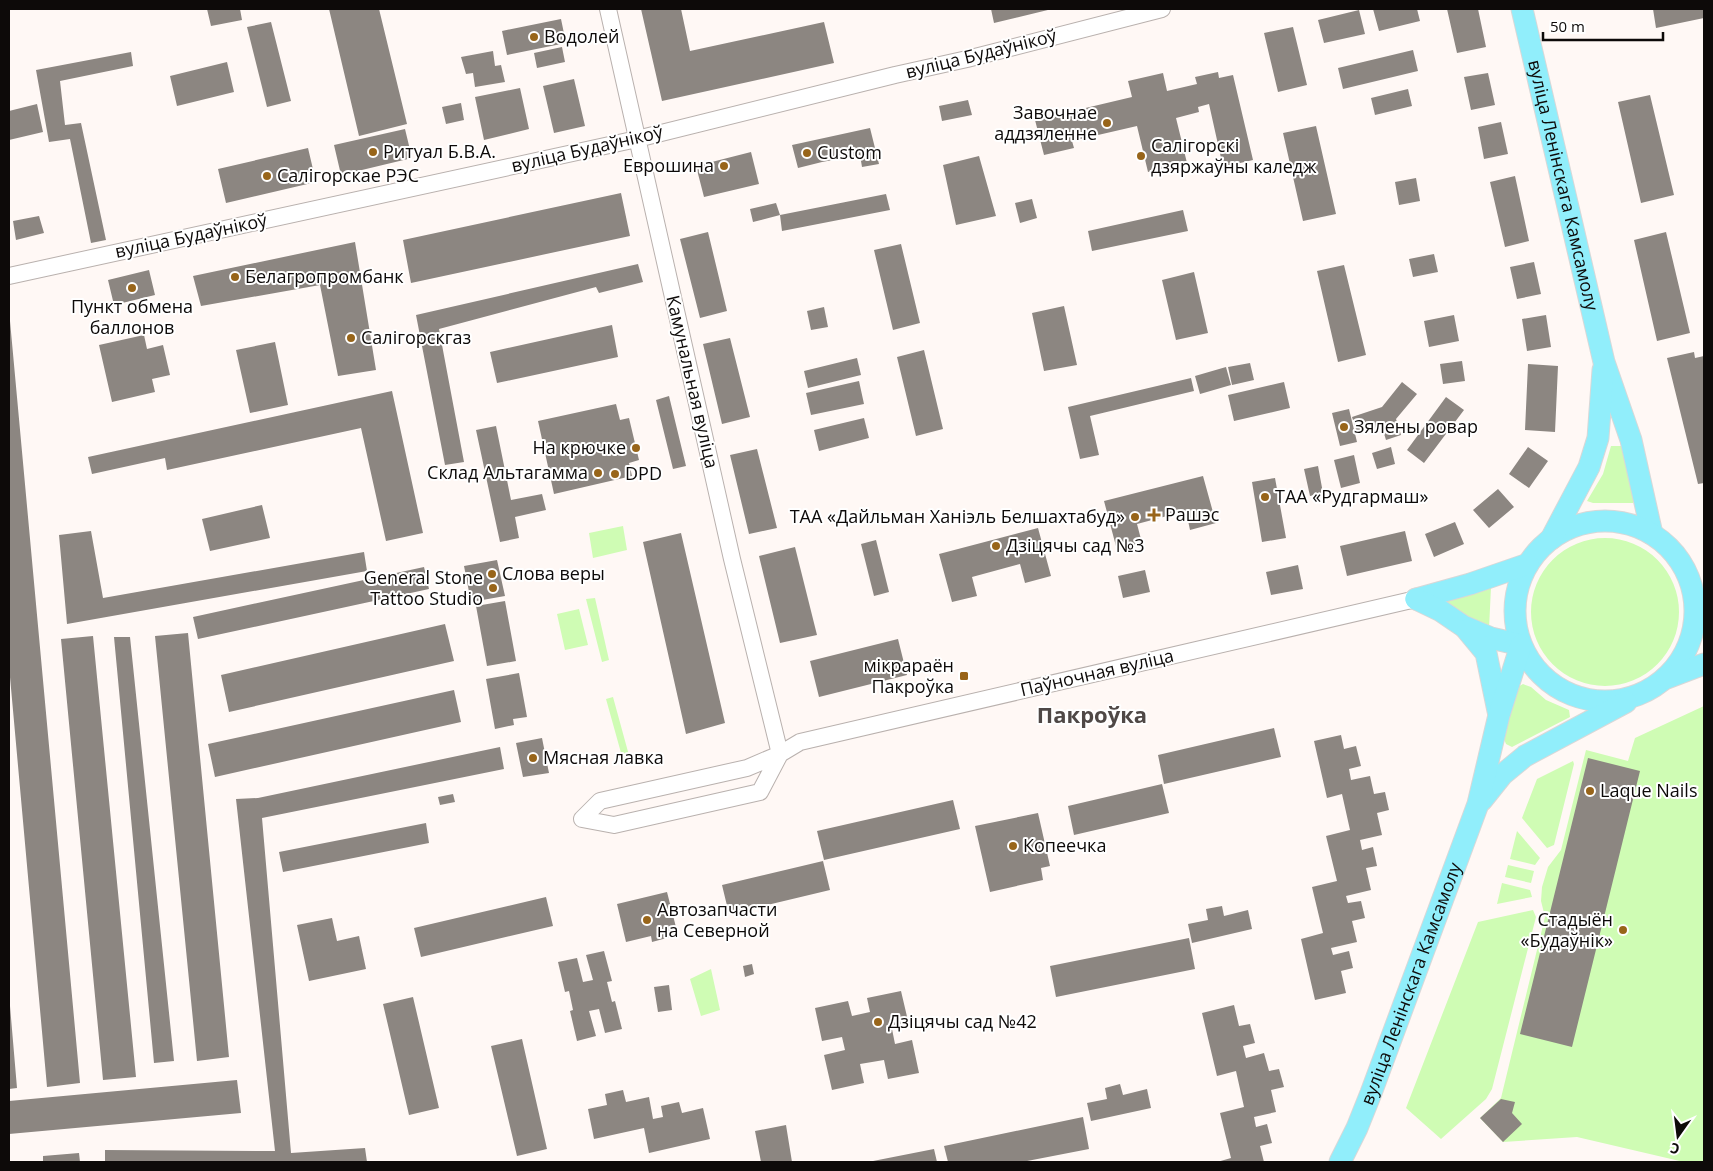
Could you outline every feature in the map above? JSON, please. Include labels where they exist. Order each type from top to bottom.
[{"type":"main road","name":"вуліца Ленінскага Камсамолу","points":[[1522,9],[1604,362],[1631,440],[1652,534]]},
{"type":"main road","name":"вуліца Ленінскага Камсамолу","points":[[1551,539],[1589,467],[1598,438],[1604,362]]},
{"type":"main road","points":[[1641,694],[1613,701],[1584,699],[1575,696],[1557,688],[1535,669],[1521,645],[1514,618],[1517,590],[1528,564],[1538,550],[1551,539],[1574,526],[1600,521],[1627,524],[1652,534],[1669,548],[1682,565],[1692,588],[1695,613],[1691,638],[1680,660],[1664,679]]},
{"type":"main road","points":[[1416,599],[1470,584],[1528,564]]},
{"type":"main road","points":[[1682,565],[1704,573]]},
{"type":"main road","points":[[1416,599],[1441,611],[1463,626],[1491,638],[1521,645]]},
{"type":"main road","points":[[1463,626],[1486,653],[1499,715]]},
{"type":"main road","points":[[1478,804],[1499,715],[1521,645]]},
{"type":"main road","points":[[1478,804],[1502,775],[1525,756],[1641,694],[1664,679],[1704,664]]},
{"type":"main road","name":"вуліца Ленінскага Камсамолу","points":[[1340,1162],[1371,1093],[1478,804]]},
{"type":"street","name":"Камунальная вуліца","points":[[608,9],[730,549],[780,754]]},
{"type":"street","name":"вуліца Будаўнікоў","points":[[9,276],[637,139],[967,59],[1162,9]]},
{"type":"street","name":"Паўночная вуліца","points":[[780,754],[760,792],[614,825],[582,819],[600,801],[747,768],[780,754],[800,742],[1416,599]]},
{"type":"green space","points":[[1611,446],[1624,446],[1633,488],[1633,503],[1593,503],[1587,501],[1603,474]]},
{"type":"green space","points":[[623,526],[627,550],[593,558],[589,533]]},
{"type":"green space","points":[[1605,538],[1633,544],[1657,560],[1673,584],[1679,612],[1673,640],[1657,664],[1633,680],[1605,686],[1577,680],[1553,664],[1537,640],[1531,612],[1537,584],[1553,560],[1577,544]]},
{"type":"green space","points":[[1491,587],[1489,629],[1449,606],[1446,601]]},
{"type":"green space","points":[[595,598],[609,660],[602,662],[586,599]]},
{"type":"green space","points":[[579,609],[588,645],[565,650],[557,614]]},
{"type":"green space","points":[[1523,684],[1531,687],[1546,700],[1569,710],[1570,717],[1512,747],[1506,744],[1504,739],[1516,688]]},
{"type":"green space","points":[[613,697],[630,759],[623,760],[606,699]]},
{"type":"green space","name":"Стадыён «Будаўнік»","points":[[1704,706],[1704,1162],[1684,1162],[1577,1137],[1503,1142],[1480,1118],[1501,1098],[1545,917],[1541,901],[1542,887],[1548,867],[1561,850],[1586,750],[1628,761],[1635,738]]},
{"type":"green space","points":[[1573,761],[1574,764],[1554,845],[1547,848],[1522,818],[1537,779]]},
{"type":"green space","points":[[1517,831],[1540,858],[1535,865],[1510,859]]},
{"type":"green space","points":[[1508,865],[1534,871],[1531,883],[1505,877]]},
{"type":"green space","points":[[1502,883],[1530,890],[1532,897],[1497,904]]},
{"type":"green space","points":[[1533,910],[1536,917],[1492,1089],[1486,1099],[1441,1139],[1406,1108],[1478,922]]},
{"type":"green space","points":[[711,969],[720,1010],[701,1016],[690,979]]},
{"type":"building","points":[[207,9],[240,9],[242,20],[211,26]]},
{"type":"building","points":[[329,9],[379,9],[407,124],[359,136]]},
{"type":"building","points":[[641,9],[681,9],[690,51],[824,22],[834,63],[662,101]]},
{"type":"building","points":[[991,9],[1052,9],[994,23]]},
{"type":"building","points":[[1373,9],[1417,9],[1420,21],[1379,31]]},
{"type":"building","points":[[1447,9],[1478,9],[1486,47],[1457,53]]},
{"type":"building","points":[[1653,9],[1704,9],[1704,18],[1656,28]]},
{"type":"building","points":[[1359,10],[1365,34],[1324,43],[1318,20]]},
{"type":"building","name":"Водолей","points":[[561,19],[566,43],[507,55],[502,31]]},
{"type":"building","points":[[271,22],[291,101],[267,107],[247,27]]},
{"type":"building","points":[[1293,27],[1307,85],[1278,92],[1264,33]]},
{"type":"building","points":[[562,47],[565,62],[537,68],[534,53]]},
{"type":"building","points":[[1413,50],[1418,71],[1343,89],[1338,68]]},
{"type":"building","points":[[493,51],[495,66],[501,65],[505,82],[475,87],[473,73],[466,74],[461,57]]},
{"type":"building","points":[[131,52],[133,66],[60,81],[65,125],[81,123],[106,240],[91,243],[70,139],[49,142],[36,70]]},
{"type":"building","points":[[227,62],[234,92],[177,106],[170,76]]},
{"type":"building","name":"Завочнае аддзяленне","points":[[1218,72],[1219,78],[1233,75],[1253,160],[1223,167],[1209,104],[1198,107],[1199,112],[1176,118],[1187,163],[1148,172],[1137,126],[1072,141],[1074,148],[1044,155],[1035,120],[1132,97],[1128,81],[1163,73],[1167,91],[1197,84],[1195,77]]},
{"type":"building","points":[[1488,73],[1495,105],[1471,110],[1464,77]]},
{"type":"building","points":[[574,79],[585,126],[554,133],[543,86]]},
{"type":"building","points":[[520,88],[529,129],[484,140],[475,97]]},
{"type":"building","points":[[1408,89],[1412,106],[1375,115],[1371,98]]},
{"type":"building","points":[[1650,95],[1674,195],[1641,203],[1618,102]]},
{"type":"building","points":[[968,100],[972,115],[942,121],[939,106]]},
{"type":"building","points":[[461,103],[464,120],[446,124],[442,107]]},
{"type":"building","points":[[37,104],[43,132],[9,140],[9,111]]},
{"type":"building","points":[[1501,122],[1508,154],[1484,159],[1478,127]]},
{"type":"building","points":[[1316,126],[1336,214],[1303,221],[1283,133]]},
{"type":"building","points":[[870,128],[879,164],[862,167],[860,155],[798,168],[792,145]]},
{"type":"building","name":"Ритуал Б.В.А.","points":[[405,129],[412,158],[341,175],[334,145]]},
{"type":"building","name":"Салігорскае РЭС","points":[[308,148],[316,182],[226,203],[218,169]]},
{"type":"building","points":[[751,152],[759,184],[704,197],[696,166]]},
{"type":"building","points":[[979,156],[996,216],[956,225],[943,165]]},
{"type":"building","points":[[1515,176],[1529,241],[1505,247],[1490,182]]},
{"type":"building","points":[[1416,178],[1420,201],[1399,205],[1395,182]]},
{"type":"building","points":[[621,193],[630,236],[411,283],[403,240]]},
{"type":"building","points":[[886,194],[890,210],[782,231],[780,215]]},
{"type":"building","points":[[1032,199],[1037,218],[1020,223],[1015,203]]},
{"type":"building","points":[[776,203],[780,215],[753,222],[750,209]]},
{"type":"building","points":[[1183,210],[1188,231],[1092,251],[1088,231]]},
{"type":"building","points":[[39,216],[44,233],[16,240],[13,221]]},
{"type":"building","points":[[708,232],[727,311],[700,318],[680,239]]},
{"type":"building","points":[[1666,232],[1690,333],[1657,341],[1634,240]]},
{"type":"building","name":"Салігорскгаз","points":[[355,242],[376,370],[338,376],[320,285],[201,306],[193,276]]},
{"type":"building","points":[[901,244],[920,323],[893,330],[874,250]]},
{"type":"building","points":[[1434,254],[1438,272],[1413,277],[1409,259]]},
{"type":"building","points":[[1534,262],[1541,294],[1517,299],[1510,267]]},
{"type":"building","points":[[638,264],[643,282],[599,293],[596,287],[439,329],[464,462],[445,465],[416,315]]},
{"type":"building","points":[[1344,265],[1366,355],[1338,362],[1317,271]]},
{"type":"building","name":"Пункт обмена баллонов","points":[[149,270],[155,295],[114,305],[108,280]]},
{"type":"building","points":[[1194,272],[1208,333],[1176,340],[1162,280]]},
{"type":"building","points":[[1064,306],[1077,365],[1044,371],[1032,313]]},
{"type":"building","points":[[824,307],[828,327],[811,330],[807,311]]},
{"type":"building","points":[[1454,315],[1459,341],[1429,347],[1424,321]]},
{"type":"building","points":[[1546,315],[1551,347],[1527,351],[1522,319]]},
{"type":"building","points":[[9,321],[80,1083],[47,1087],[9,666]]},
{"type":"building","points":[[612,325],[618,357],[497,383],[490,352]]},
{"type":"building","points":[[144,335],[147,349],[163,345],[170,375],[152,379],[155,392],[112,402],[99,345]]},
{"type":"building","points":[[730,338],[750,417],[722,424],[703,344]]},
{"type":"building","points":[[275,342],[288,405],[250,413],[236,350]]},
{"type":"building","points":[[924,350],[943,429],[916,436],[897,357]]},
{"type":"building","points":[[1694,352],[1695,358],[1704,356],[1704,483],[1698,484],[1667,358]]},
{"type":"building","points":[[857,358],[861,375],[808,388],[804,371]]},
{"type":"building","points":[[1462,361],[1465,381],[1443,384],[1440,364]]},
{"type":"building","points":[[1250,363],[1254,380],[1232,385],[1228,367]]},
{"type":"building","points":[[1528,364],[1558,366],[1555,432],[1525,430]]},
{"type":"building","points":[[1226,367],[1231,385],[1200,394],[1195,376]]},
{"type":"building","points":[[1191,378],[1194,391],[1090,416],[1099,455],[1080,459],[1068,407]]},
{"type":"building","points":[[859,381],[864,404],[811,415],[806,393]]},
{"type":"building","points":[[1284,382],[1290,408],[1234,421],[1228,395]]},
{"type":"building","points":[[1402,382],[1417,394],[1396,419],[1401,435],[1386,440],[1382,427],[1358,435],[1352,417],[1382,407]]},
{"type":"building","points":[[392,391],[423,533],[386,541],[361,428],[167,470],[165,458],[92,474],[88,457]]},
{"type":"building","points":[[669,396],[686,466],[673,469],[656,400]]},
{"type":"building","points":[[1446,397],[1464,410],[1424,463],[1407,450]]},
{"type":"building","points":[[616,404],[620,420],[629,418],[639,460],[629,463],[632,476],[554,494],[538,421]]},
{"type":"building","name":"Зялены ровар","points":[[1349,409],[1357,442],[1340,446],[1332,413]]},
{"type":"building","points":[[864,418],[869,438],[819,451],[814,430]]},
{"type":"building","points":[[496,426],[511,500],[542,494],[546,510],[515,517],[519,538],[500,542],[476,430]]},
{"type":"building","points":[[1391,447],[1395,464],[1377,469],[1372,453]]},
{"type":"building","points":[[1528,447],[1548,461],[1529,488],[1509,474]]},
{"type":"building","points":[[757,449],[777,528],[749,534],[730,455]]},
{"type":"building","points":[[1354,455],[1360,483],[1341,488],[1334,460]]},
{"type":"building","points":[[1318,466],[1323,493],[1310,496],[1304,469]]},
{"type":"building","name":"ТАА «Дайльман Ханіэль Белшахтабуд»","points":[[1203,476],[1216,523],[1190,530],[1186,511],[1137,524],[1142,543],[1117,550],[1104,501]]},
{"type":"building","points":[[1275,478],[1286,538],[1262,542],[1252,482]]},
{"type":"building","points":[[1498,489],[1514,507],[1489,528],[1473,510]]},
{"type":"building","points":[[262,505],[270,538],[210,551],[202,519]]},
{"type":"building","points":[[1455,522],[1464,544],[1434,557],[1425,534]]},
{"type":"building","points":[[1038,528],[1051,576],[1025,583],[1020,564],[972,577],[977,596],[952,602],[939,554]]},
{"type":"building","points":[[91,531],[103,598],[364,552],[367,571],[67,624],[59,535]]},
{"type":"building","points":[[1405,531],[1412,561],[1347,576],[1340,546]]},
{"type":"building","points":[[681,533],[725,723],[686,734],[643,542]]},
{"type":"building","points":[[876,540],[889,592],[874,596],[861,544]]},
{"type":"building","points":[[795,547],[817,635],[780,643],[759,556]]},
{"type":"building","points":[[497,560],[505,596],[471,602],[464,566]]},
{"type":"building","points":[[1298,565],[1303,589],[1271,595],[1266,572]]},
{"type":"building","points":[[424,567],[429,589],[198,639],[193,617]]},
{"type":"building","points":[[1145,570],[1150,592],[1123,598],[1118,576]]},
{"type":"building","points":[[505,601],[516,661],[487,666],[476,606]]},
{"type":"building","points":[[445,624],[454,661],[229,712],[221,675]]},
{"type":"building","points":[[188,633],[229,1057],[197,1061],[155,636]]},
{"type":"building","points":[[93,636],[136,1077],[103,1080],[61,639]]},
{"type":"building","points":[[114,637],[130,637],[174,1061],[154,1063]]},
{"type":"building","points":[[898,639],[907,675],[819,697],[810,661]]},
{"type":"building","points":[[519,673],[527,717],[513,719],[514,725],[495,729],[486,679]]},
{"type":"building","points":[[454,690],[461,722],[215,777],[208,744]]},
{"type":"building","points":[[1274,728],[1281,757],[1164,784],[1158,755]]},
{"type":"building","points":[[1341,735],[1344,749],[1356,746],[1361,766],[1349,769],[1351,780],[1370,776],[1374,794],[1385,792],[1389,810],[1377,813],[1382,835],[1360,840],[1362,850],[1373,847],[1377,866],[1366,868],[1371,890],[1346,896],[1348,903],[1361,901],[1365,918],[1352,921],[1357,942],[1331,948],[1333,955],[1349,951],[1353,968],[1341,971],[1346,993],[1315,1000],[1301,939],[1323,933],[1312,887],[1337,881],[1326,836],[1350,830],[1342,794],[1327,798],[1314,741]]},
{"type":"building","name":"Мясная лавка","points":[[542,738],[549,773],[523,777],[516,743]]},
{"type":"building","points":[[500,747],[504,769],[262,818],[291,1153],[365,1148],[367,1162],[105,1162],[105,1150],[275,1151],[236,799],[258,798]]},
{"type":"building","points":[[1588,758],[1640,771],[1572,1047],[1520,1034]]},
{"type":"building","points":[[1162,784],[1169,813],[1074,835],[1068,806]]},
{"type":"building","points":[[453,794],[455,802],[440,805],[438,797]]},
{"type":"building","points":[[953,800],[960,829],[824,860],[817,831]]},
{"type":"building","name":"Копеечка","points":[[1038,813],[1050,866],[1041,868],[1043,880],[990,892],[975,826]]},
{"type":"building","points":[[426,823],[429,843],[283,872],[279,852]]},
{"type":"building","points":[[823,861],[830,890],[729,914],[722,885]]},
{"type":"building","name":"Автозапчасти на Северной","points":[[667,892],[678,935],[652,942],[651,936],[626,942],[617,904]]},
{"type":"building","points":[[546,897],[553,926],[421,957],[414,928]]},
{"type":"building","points":[[1222,906],[1224,916],[1248,910],[1252,929],[1192,943],[1188,924],[1208,920],[1206,909]]},
{"type":"building","points":[[332,918],[337,941],[359,936],[366,969],[309,981],[297,925]]},
{"type":"building","points":[[1189,938],[1195,969],[1056,997],[1050,966]]},
{"type":"building","points":[[604,951],[612,981],[607,982],[612,1002],[615,1001],[622,1029],[605,1033],[599,1009],[589,1011],[596,1036],[577,1041],[570,1011],[573,1010],[569,991],[565,992],[558,962],[577,958],[583,982],[593,980],[586,955]]},
{"type":"building","points":[[752,964],[754,974],[745,977],[743,966]]},
{"type":"building","points":[[669,985],[672,1010],[658,1012],[654,987]]},
{"type":"building","points":[[901,991],[909,1025],[892,1029],[895,1044],[912,1040],[919,1073],[888,1079],[884,1060],[860,1064],[864,1083],[832,1090],[824,1055],[845,1050],[842,1037],[822,1041],[815,1008],[848,1001],[852,1016],[870,1012],[867,998]]},
{"type":"building","points":[[413,997],[439,1108],[409,1115],[383,1004]]},
{"type":"building","points":[[1234,1005],[1239,1026],[1250,1024],[1255,1043],[1243,1046],[1246,1058],[1264,1053],[1269,1071],[1279,1069],[1284,1087],[1271,1090],[1276,1112],[1254,1117],[1256,1127],[1267,1124],[1272,1143],[1260,1146],[1264,1162],[1217,1162],[1231,1158],[1220,1113],[1244,1107],[1236,1071],[1217,1076],[1202,1013]]},
{"type":"building","points":[[9,1006],[17,1088],[9,1089]]},
{"type":"building","points":[[522,1039],[547,1149],[517,1156],[491,1046]]},
{"type":"building","points":[[237,1080],[241,1113],[9,1134],[9,1101]]},
{"type":"building","points":[[1120,1084],[1123,1095],[1147,1089],[1151,1108],[1091,1121],[1087,1103],[1107,1099],[1105,1088]]},
{"type":"building","points":[[623,1090],[626,1102],[649,1097],[653,1119],[663,1117],[661,1106],[679,1102],[682,1113],[703,1108],[710,1139],[649,1153],[644,1128],[594,1139],[588,1109],[607,1105],[605,1094]]},
{"type":"building","points":[[1501,1099],[1515,1102],[1512,1113],[1522,1124],[1503,1142],[1480,1118]]},
{"type":"building","points":[[1083,1117],[1089,1149],[1022,1162],[948,1162],[944,1146]]},
{"type":"building","points":[[786,1125],[792,1162],[761,1162],[755,1131]]},
{"type":"building","points":[[934,1149],[937,1162],[873,1162],[873,1161]]},
{"type":"building","points":[[79,1153],[80,1162],[43,1162],[43,1156]]},
{"type":"place","name":"Водолей","points":[[534,37]]},
{"type":"place","name":"Завочнае аддзяленне","points":[[1107,123]]},
{"type":"place","name":"Ритуал Б.В.А.","points":[[373,152]]},
{"type":"place","name":"Custom","points":[[807,153]]},
{"type":"place","name":"Салігорскі дзяржаўны каледж","points":[[1141,156]]},
{"type":"place","name":"Еврошина","points":[[724,166]]},
{"type":"place","name":"Салігорскае РЭС","points":[[267,176]]},
{"type":"place","name":"Белагропромбанк","points":[[235,277]]},
{"type":"place","name":"Пункт обмена баллонов","points":[[132,288]]},
{"type":"place","name":"Салігорскгаз","points":[[351,338]]},
{"type":"place","name":"Зялены ровар","points":[[1344,427]]},
{"type":"place","name":"На крючке","points":[[636,448]]},
{"type":"place","name":"Склад Альтагамма","points":[[598,473]]},
{"type":"place","name":"DPD","points":[[615,474]]},
{"type":"place","name":"ТАА «Рудгармаш»","points":[[1265,497]]},
{"type":"place","name":"Рашэс","points":[[1154,515]]},
{"type":"place","name":"ТАА «Дайльман Ханіэль Белшахтабуд»","points":[[1135,517]]},
{"type":"place","name":"Дзіцячы сад №3","points":[[996,546]]},
{"type":"place","name":"Слова веры","points":[[492,574]]},
{"type":"place","name":"General Stone Tattoo Studio","points":[[493,588]]},
{"type":"place","name":"мікрараён Пакроўка","points":[[964,676]]},
{"type":"place","name":"Мясная лавка","points":[[533,758]]},
{"type":"place","name":"Laque Nails","points":[[1590,791]]},
{"type":"place","name":"Копеечка","points":[[1013,846]]},
{"type":"place","name":"Автозапчасти на Северной","points":[[647,920]]},
{"type":"place","name":"Стадыён «Будаўнік»","points":[[1623,930]]},
{"type":"place","name":"Дзіцячы сад №42","points":[[878,1022]]},
{"type":"district","name":"Пакроўка","points":[[1092,715]]}]
